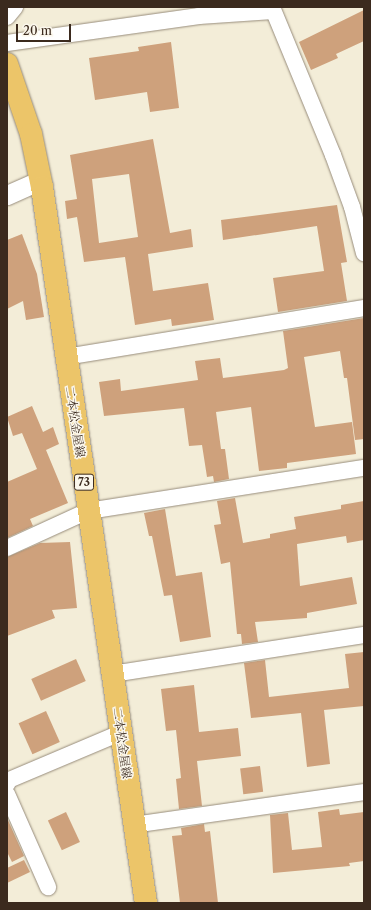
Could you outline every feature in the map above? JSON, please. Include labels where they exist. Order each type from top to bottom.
[{"type":"main road","name":"二本松金屋線","points":[[7,64],[31,134],[40,180],[133,825],[146,903]]},
{"type":"street","points":[[7,17],[15,7]]},
{"type":"street","points":[[7,43],[199,16],[272,9],[333,155],[352,207],[364,253]]},
{"type":"street","points":[[7,195],[40,180]]},
{"type":"street","points":[[65,357],[364,308]]},
{"type":"street","points":[[7,548],[88,511],[364,468]]},
{"type":"street","points":[[112,674],[364,635]]},
{"type":"street","points":[[7,784],[9,780],[120,733]]},
{"type":"street","points":[[133,825],[364,792]]},
{"type":"street","points":[[7,794],[48,887]]},
{"type":"building","points":[[364,10],[364,41],[336,54],[338,58],[311,70],[299,42]]},
{"type":"building","points":[[171,42],[179,108],[150,112],[147,92],[95,100],[89,58],[139,51],[138,47]]},
{"type":"building","points":[[153,139],[170,233],[191,229],[193,247],[148,254],[153,291],[208,283],[214,320],[172,326],[171,319],[135,325],[125,257],[84,262],[77,217],[67,219],[65,201],[77,199],[70,155]],"holes":[[[129,174],[138,237],[99,243],[92,179]]]},
{"type":"building","points":[[337,205],[347,262],[341,263],[347,301],[278,312],[273,278],[324,271],[317,226],[223,240],[221,220]]},
{"type":"building","points":[[22,234],[37,274],[44,317],[26,320],[23,301],[7,309],[7,240]]},
{"type":"building","points":[[364,318],[364,439],[355,440],[347,378],[344,378],[340,351],[304,357],[315,427],[352,422],[356,454],[287,463],[287,468],[259,471],[251,407],[216,412],[221,449],[225,449],[229,479],[214,482],[213,476],[207,477],[202,445],[189,446],[184,408],[104,416],[99,382],[120,379],[121,391],[198,380],[195,361],[220,358],[223,378],[284,370],[288,368],[283,331]]},
{"type":"building","points":[[32,406],[43,432],[53,427],[59,444],[46,450],[68,503],[30,519],[33,526],[7,538],[7,482],[37,469],[22,433],[13,436],[7,417]]},
{"type":"building","points":[[235,498],[243,543],[270,538],[270,534],[296,529],[294,517],[341,509],[341,505],[364,501],[364,540],[347,543],[346,536],[297,544],[300,586],[352,577],[357,604],[307,613],[307,618],[255,622],[258,642],[242,644],[241,634],[237,634],[230,562],[221,564],[214,525],[221,524],[217,501]]},
{"type":"building","points":[[165,509],[176,576],[202,572],[211,637],[180,642],[172,595],[164,596],[152,536],[149,536],[144,513]]},
{"type":"building","points":[[70,542],[77,608],[52,610],[55,618],[7,636],[7,557],[40,543]]},
{"type":"building","points":[[364,652],[364,706],[324,710],[330,764],[307,767],[301,713],[251,718],[244,663],[265,660],[269,697],[349,688],[345,654]]},
{"type":"building","points":[[76,659],[86,681],[41,701],[31,679]]},
{"type":"building","points":[[194,685],[199,732],[238,728],[241,756],[197,761],[202,806],[179,809],[176,779],[181,778],[176,730],[166,731],[161,689]]},
{"type":"building","points":[[46,711],[60,742],[32,754],[19,723]]},
{"type":"building","points":[[260,766],[263,792],[243,794],[240,768]]},
{"type":"building","points":[[339,809],[340,815],[364,812],[364,861],[349,863],[350,866],[273,873],[270,815],[288,813],[292,850],[322,847],[318,812]]},
{"type":"building","points":[[66,812],[80,842],[62,850],[48,820]]},
{"type":"building","points":[[7,818],[24,856],[12,862],[7,852]]},
{"type":"building","points":[[204,824],[205,832],[210,831],[218,903],[180,903],[172,836],[182,835],[181,828]]},
{"type":"building","points":[[24,860],[30,872],[7,883],[7,868]]}]
